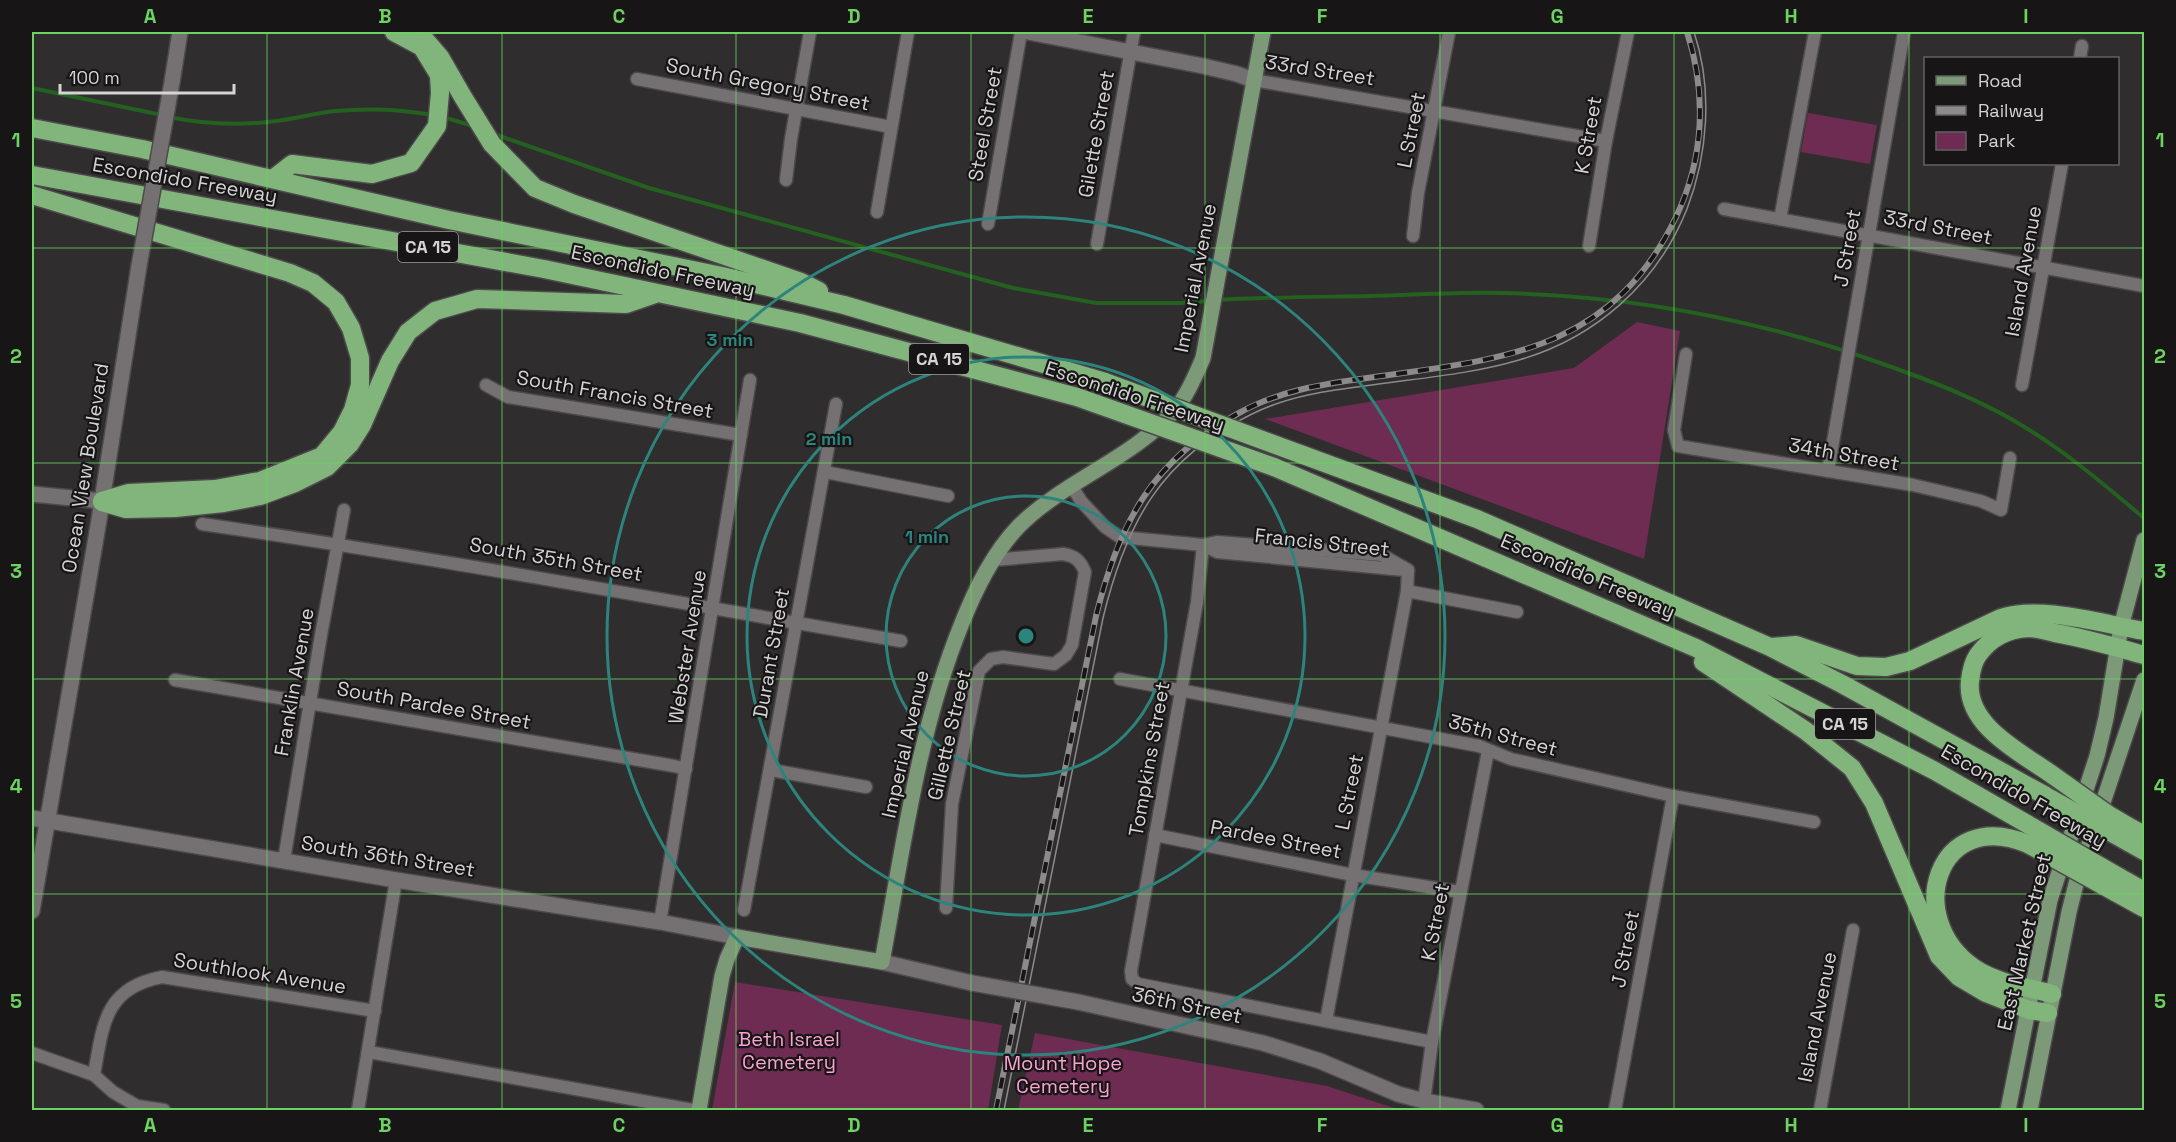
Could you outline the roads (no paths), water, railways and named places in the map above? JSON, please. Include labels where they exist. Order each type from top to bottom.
[{"type":"highway","points":[[274,178],[292,164],[372,174],[411,163],[437,126],[439,75],[422,47],[394,32]]},
{"type":"highway","points":[[415,32],[422,36],[440,57],[492,144],[535,188],[574,204],[801,282],[844,305]]},
{"type":"highway","name":"Escondido Freeway","points":[[32,128],[142,149],[449,220],[722,276],[844,305],[1105,382],[1477,519],[1770,647],[2046,796],[2134,835],[2145,851]]},
{"type":"highway","name":"Escondido Freeway","points":[[32,175],[544,269],[821,327],[1077,397],[1274,466],[1652,628],[1762,681],[1905,755],[2031,836],[2117,885],[2145,891]]},
{"type":"highway","points":[[32,195],[290,273],[312,283],[336,302],[351,328],[360,358],[360,385],[353,410],[342,432],[322,456],[260,481],[215,489],[129,493],[102,501]]},
{"type":"highway","points":[[102,501],[126,509],[175,508],[224,503],[260,495],[295,483],[327,467],[350,444],[362,425],[390,361],[408,332],[435,311],[477,299],[626,304],[657,293]]},
{"type":"highway","points":[[1770,647],[1796,645],[1857,666],[1886,667],[1910,661],[2001,618],[2015,614],[2042,613],[2145,631]]},
{"type":"highway","points":[[1652,628],[1806,731],[1852,768],[1874,803],[1939,956],[1959,977],[1986,993],[2029,1010],[2048,1013]]},
{"type":"highway","points":[[2134,835],[1995,734],[1983,722],[1970,697],[1971,671],[1976,658],[1994,638],[2010,630],[2031,628],[2145,655]]},
{"type":"highway","points":[[2031,836],[1992,835],[1974,839],[1960,847],[1945,861],[1936,880],[1934,900],[1937,919],[1945,935],[1956,951],[1973,967],[1987,976],[2052,994]]},
{"type":"highway","points":[[2117,885],[2145,908]]},
{"type":"main road","name":"Ocean View Boulevard","points":[[32,911],[39,819],[102,501],[180,32]]},
{"type":"main road","name":"33rd Street","points":[[1028,32],[1237,74],[1253,80]]},
{"type":"main road","name":"Imperial Avenue","points":[[882,962],[931,711],[946,663],[977,586],[1018,527],[1045,503],[1132,447],[1163,422],[1179,404],[1203,358],[1263,32]]},
{"type":"main road","points":[[32,494],[102,501]]},
{"type":"main road","name":"East Market Street","points":[[2008,1110],[2050,900],[2097,756],[2106,718],[2121,627],[2145,540]]},
{"type":"main road","name":"East Market Street","points":[[2030,1110],[2066,922],[2077,880],[2145,680]]},
{"type":"main road","name":"South 36th Street","points":[[39,819],[660,922],[737,937]]},
{"type":"main road","points":[[699,1110],[722,976],[737,937],[882,962]]},
{"type":"main road","name":"36th Street","points":[[882,962],[1263,1043],[1320,1061],[1398,1094],[1476,1110]]},
{"type":"street","points":[[786,180],[810,32]]},
{"type":"street","points":[[877,212],[908,32]]},
{"type":"street","name":"Steel Street","points":[[988,224],[1021,32]]},
{"type":"street","name":"Gilette Street","points":[[1097,243],[1134,32]]},
{"type":"street","name":"L Street","points":[[1413,236],[1418,194],[1449,32]]},
{"type":"street","name":"K Street","points":[[1589,246],[1606,141],[1628,32]]},
{"type":"street","points":[[1780,219],[1815,32]]},
{"type":"street","name":"J Street","points":[[1828,471],[1904,32]]},
{"type":"street","name":"South Gregory Street","points":[[637,79],[891,127]]},
{"type":"street","name":"33rd Street","points":[[1253,80],[1606,141]]},
{"type":"street","name":"Island Avenue","points":[[2022,385],[2062,165]]},
{"type":"street","name":"33rd Street","points":[[1724,209],[2145,286]]},
{"type":"street","name":"34th Street","points":[[1686,354],[1674,430],[1678,446],[1912,485],[1981,501],[2001,510],[2010,458]]},
{"type":"street","name":"Webster Avenue","points":[[660,922],[750,380]]},
{"type":"street","name":"South Francis Street","points":[[486,385],[508,397],[741,435]]},
{"type":"street","name":"Durant Street","points":[[744,910],[836,404]]},
{"type":"street","points":[[825,472],[948,496]]},
{"type":"street","name":"Francis Street","points":[[1071,485],[1081,501],[1105,527],[1127,539],[1203,545],[1217,542],[1382,555],[1408,570]]},
{"type":"street","name":"Franklin Avenue","points":[[284,860],[344,510]]},
{"type":"street","name":"South 35th Street","points":[[202,524],[338,544],[901,641]]},
{"type":"street","name":"Tompkins Street","points":[[1132,979],[1131,971],[1197,602],[1203,545]]},
{"type":"street","name":"Gillette Street","points":[[945,908],[952,804],[980,671],[991,659],[1003,657],[1054,664],[1066,655],[1072,645],[1085,572],[1081,562],[1073,556],[1063,554],[993,560]]},
{"type":"street","name":"L Street","points":[[1326,1021],[1407,591],[1408,570]]},
{"type":"street","points":[[1407,591],[1517,612]]},
{"type":"street","name":"35th Street","points":[[1120,679],[1479,746],[1511,759],[1673,796],[1814,822]]},
{"type":"street","name":"South Pardee Street","points":[[175,680],[674,765],[686,770]]},
{"type":"street","name":"K Street","points":[[1424,1101],[1432,1042],[1488,751]]},
{"type":"street","points":[[771,770],[866,787]]},
{"type":"street","name":"J Street","points":[[1615,1110],[1673,796]]},
{"type":"street","name":"Pardee Street","points":[[1155,835],[1353,875],[1460,892]]},
{"type":"street","points":[[358,1110],[396,880]]},
{"type":"street","name":"Island Avenue","points":[[1820,1110],[1853,930]]},
{"type":"street","name":"Southlook Avenue","points":[[94,1075],[103,1025],[111,1007],[129,989],[141,981],[162,977],[375,1011]]},
{"type":"street","name":"36th Street","points":[[1132,979],[1138,984],[1432,1042]]},
{"type":"street","points":[[369,1052],[693,1110]]},
{"type":"street","points":[[32,1053],[94,1075],[113,1092],[137,1106],[164,1110]]},
{"type":"waterway","points":[[32,88],[162,115]]},
{"type":"waterway","points":[[169,117],[235,124],[286,120],[335,111],[396,110],[433,115]]},
{"type":"waterway","points":[[443,117],[473,126]]},
{"type":"waterway","points":[[494,134],[649,188],[1013,288],[1096,303],[1210,301]]},
{"type":"waterway","points":[[1217,300],[1469,293],[1552,295],[1648,305],[1743,323],[1837,348],[1921,378],[1978,402],[2046,441],[2144,518]]},
{"type":"tram line","points":[[1004,1110],[1103,618],[1123,552],[1136,523],[1152,497],[1171,473],[1194,451],[1220,432],[1266,408],[1326,391],[1465,372],[1519,360],[1573,338],[1620,304],[1641,284],[1659,261],[1674,236],[1687,209],[1700,166],[1706,121],[1706,99],[1704,76],[1694,32]]},
{"type":"railway","points":[[996,1110],[1096,616],[1116,552],[1128,523],[1144,497],[1183,451],[1209,431],[1254,405],[1317,386],[1462,364],[1505,355],[1546,342],[1584,323],[1618,297],[1649,262],[1676,217],[1692,172],[1700,126],[1700,102],[1698,79],[1687,32]]},
{"type":"park label","name":"Beth Israel Cemetery","points":[[789,1050]]},
{"type":"park label","name":"Mount Hope Cemetery","points":[[1063,1074]]}]
